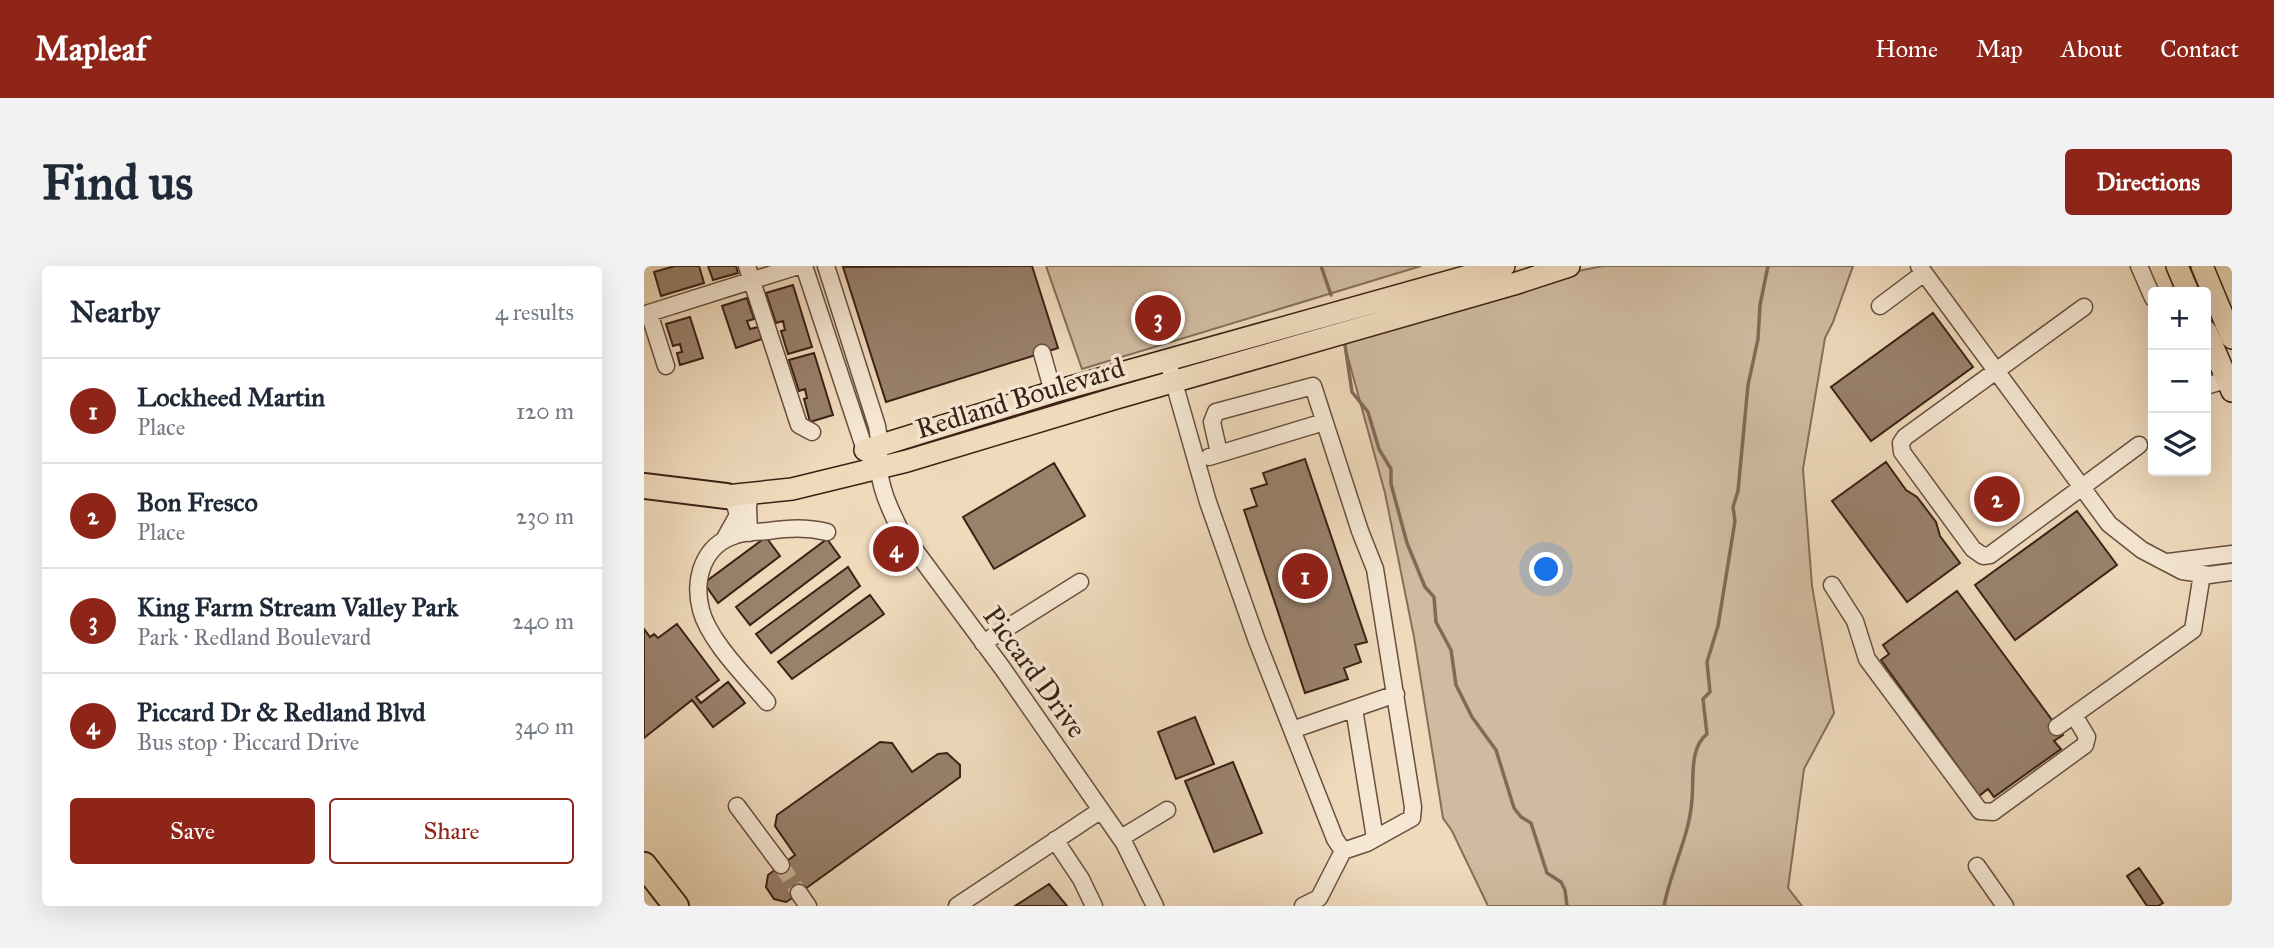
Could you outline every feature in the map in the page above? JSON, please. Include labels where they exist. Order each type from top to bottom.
[{"type":"highway","points":[[644,486],[738,495]]},
{"type":"highway","points":[[644,865],[676,906]]},
{"type":"main road","name":"Redland Boulevard","points":[[873,447],[1168,360],[1509,272],[1569,266]]},
{"type":"main road","points":[[2177,266],[2187,287]]},
{"type":"main road","points":[[2202,266],[2232,338]]},
{"type":"main road","name":"Redland Boulevard","points":[[738,495],[792,489],[908,461],[1174,381],[1509,272]]},
{"type":"main road","points":[[2211,342],[2230,383]]},
{"type":"street","points":[[666,366],[649,313],[750,273],[798,266]]},
{"type":"street","name":"Piccard Drive","points":[[804,266],[873,447]]},
{"type":"street","name":"Piccard Drive","points":[[826,266],[888,504],[900,530],[1121,838],[1154,906]]},
{"type":"street","points":[[2139,266],[2148,287]]},
{"type":"street","points":[[1881,306],[1922,270],[2109,524],[2126,539],[2182,571],[2202,574],[2232,572]]},
{"type":"street","points":[[750,273],[799,425],[812,432]]},
{"type":"street","points":[[2084,307],[1905,437],[1901,443],[1902,452],[1973,549],[1983,556],[1990,555],[2139,445]]},
{"type":"street","points":[[1042,353],[1054,392]]},
{"type":"street","points":[[1168,360],[1208,502],[1292,730],[1335,839],[1343,852]]},
{"type":"street","points":[[2211,385],[2230,383]]},
{"type":"street","points":[[1219,453],[1212,422],[1216,412],[1313,386],[1375,569],[1413,807],[1412,818],[1343,852],[1319,898],[1303,906]]},
{"type":"street","points":[[1196,460],[1324,422]]},
{"type":"street","points":[[738,495],[748,506],[749,533]]},
{"type":"street","points":[[724,540],[738,515],[735,505],[738,495]]},
{"type":"street","points":[[767,702],[708,627],[701,610],[698,589],[701,569],[709,551],[736,535],[802,527],[827,532]]},
{"type":"street","points":[[2168,562],[2232,554]]},
{"type":"street","points":[[2057,727],[2193,630],[2202,574]]},
{"type":"street","points":[[983,643],[1080,582]]},
{"type":"street","points":[[1832,585],[1855,621],[1867,659],[1976,808],[1989,813],[2005,797],[2085,745],[2087,737],[2074,715]]},
{"type":"street","points":[[1292,730],[1396,694]]},
{"type":"street","points":[[1354,709],[1375,838]]},
{"type":"street","points":[[737,806],[781,865]]},
{"type":"street","points":[[957,906],[1101,810]]},
{"type":"street","points":[[1121,838],[1167,810]]},
{"type":"street","points":[[1055,841],[1081,879],[1094,906]]},
{"type":"street","points":[[1977,866],[2005,906]]},
{"type":"shaded area","points":[[1046,266],[1421,266],[1082,369]]},
{"type":"shaded area","points":[[1603,266],[1853,266],[1825,338],[1803,469],[1812,586],[1834,713],[1804,769],[1788,888],[1802,906],[1488,906],[1443,818],[1414,637],[1385,493],[1341,332],[1514,284]]},
{"type":"building","points":[[675,266],[699,266],[704,283],[661,296],[654,272]]},
{"type":"building","points":[[708,266],[736,266],[738,273],[713,280]]},
{"type":"building","points":[[1032,266],[1058,348],[886,402],[843,267]]},
{"type":"building","points":[[793,285],[812,347],[788,354],[781,331],[785,330],[783,321],[776,323],[766,293]]},
{"type":"building","points":[[747,298],[754,319],[747,321],[750,329],[758,327],[762,339],[736,348],[722,306]]},
{"type":"building","points":[[1933,313],[1973,367],[1871,441],[1831,387]]},
{"type":"building","points":[[690,317],[703,358],[680,365],[677,353],[682,352],[680,344],[673,346],[666,324]]},
{"type":"building","points":[[814,353],[833,415],[810,422],[804,399],[807,398],[805,389],[799,391],[789,360]]},
{"type":"building","points":[[1305,459],[1367,642],[1355,645],[1361,662],[1344,668],[1348,679],[1305,693],[1244,510],[1257,506],[1251,489],[1267,484],[1263,473]]},
{"type":"building","points":[[1886,462],[1906,490],[1917,497],[1936,522],[1940,536],[1960,563],[1907,602],[1832,501]]},
{"type":"building","points":[[1054,463],[1085,516],[994,569],[963,517]]},
{"type":"building","points":[[1988,482],[2016,493],[2006,517],[2001,515],[1999,519],[1983,512],[1984,509],[1978,506]]},
{"type":"building","points":[[2077,511],[2117,565],[2015,640],[1975,585]]},
{"type":"building","points":[[766,537],[780,556],[718,603],[704,583]]},
{"type":"building","points":[[827,539],[840,557],[750,625],[736,607]]},
{"type":"building","points":[[848,567],[860,586],[771,653],[756,634]]},
{"type":"building","points":[[1957,591],[2063,735],[2054,741],[2061,749],[1994,797],[1988,789],[1979,796],[1881,660],[1889,654],[1883,645]]},
{"type":"building","points":[[870,595],[884,614],[792,679],[778,662]]},
{"type":"building","points":[[677,624],[719,680],[696,697],[701,703],[728,682],[745,703],[713,727],[692,700],[644,738],[644,629],[650,637],[654,634],[658,638]]},
{"type":"building","points":[[1195,717],[1214,764],[1176,779],[1158,732]]},
{"type":"building","points":[[880,742],[892,743],[912,772],[938,754],[947,753],[960,765],[960,777],[794,897],[786,902],[774,899],[766,887],[768,875],[795,855],[775,826],[777,815]]},
{"type":"building","points":[[1233,762],[1262,833],[1214,852],[1185,781]]},
{"type":"building","points":[[2139,868],[2163,903],[2158,906],[2147,906],[2127,876]]},
{"type":"building","points":[[1049,884],[1067,906],[1015,906]]},
{"type":"waterway","points":[[1321,266],[1331,295]]},
{"type":"waterway","points":[[1664,906],[1690,814],[1695,755],[1697,747],[1707,734],[1703,699],[1710,692],[1707,662],[1718,626],[1735,521],[1733,507],[1738,491],[1748,385],[1758,339],[1760,305],[1768,266]]},
{"type":"waterway","points":[[1345,345],[1352,392],[1368,412],[1379,449],[1391,469],[1391,484],[1407,543],[1425,587],[1434,597],[1436,622],[1451,650],[1456,685],[1472,717],[1496,750],[1514,808],[1521,817],[1531,823],[1547,873],[1561,882],[1567,906]]},
{"type":"tunnel","points":[[781,865],[799,893]]},
{"type":"place","name":"King Farm Stream Valley Park","points":[[1158,318]]},
{"type":"place","name":"Bon Fresco","points":[[1997,499]]},
{"type":"place","name":"Piccard Dr & Redland Blvd","points":[[896,549]]},
{"type":"place","name":"Lockheed Martin","points":[[1305,576]]}]
